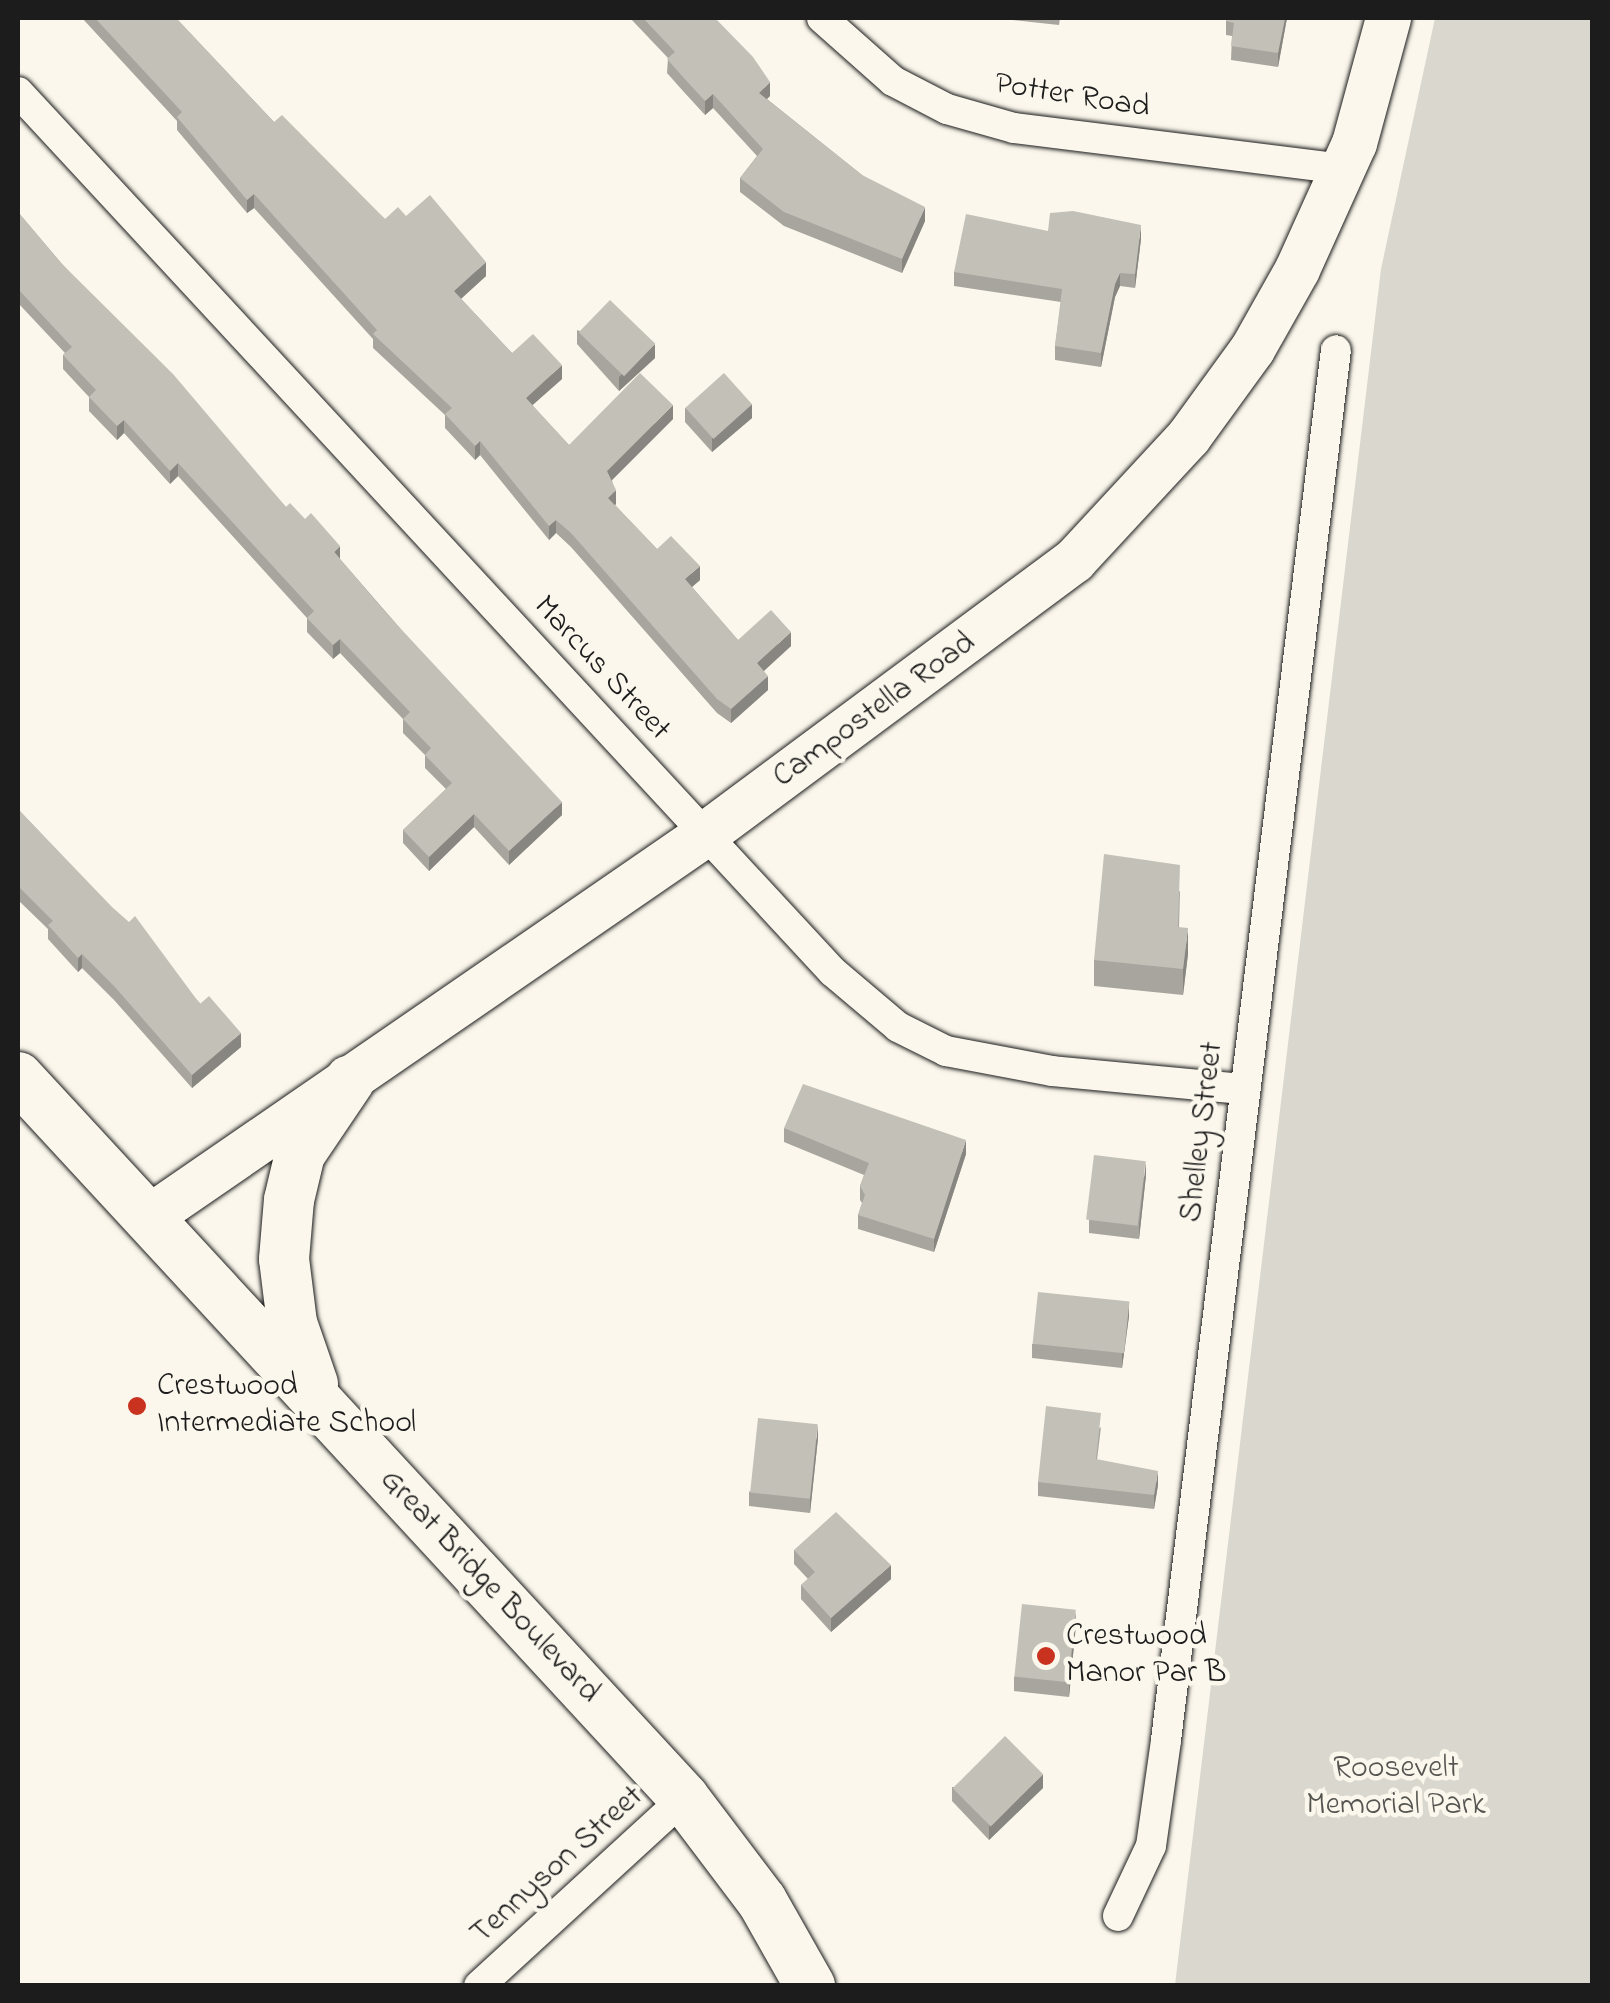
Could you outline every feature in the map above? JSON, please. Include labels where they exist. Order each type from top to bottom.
[{"type":"main road","name":"Campostella Road","points":[[147,1218],[705,834],[1026,601],[1143,490],[1252,349],[1342,169],[1388,18]]},
{"type":"main road","name":"Great Bridge Boulevard","points":[[18,1076],[684,1798],[762,1901],[810,1986]]},
{"type":"main road","points":[[319,1403],[292,1323],[284,1259],[288,1200],[300,1154],[350,1080]]},
{"type":"street","name":"Potter Road","points":[[822,18],[893,81],[948,109],[1014,128],[1342,169]]},
{"type":"street","name":"Marcus Street","points":[[18,92],[833,972],[898,1027],[946,1051],[1052,1070],[1243,1088]]},
{"type":"street","name":"Shelley Street","points":[[1118,1916],[1151,1846],[1336,350]]},
{"type":"street","name":"Tennyson Street","points":[[479,1986],[684,1798]]},
{"type":"green space","name":"Roosevelt Memorial Park","points":[[1435,18],[1592,18],[1592,1985],[1175,1985],[1381,269]]},
{"type":"building","points":[[95,18],[176,18],[274,122],[282,115],[385,219],[398,207],[406,216],[430,195],[486,262],[454,291],[512,353],[533,334],[562,365],[526,398],[569,445],[640,373],[673,405],[607,471],[616,490],[608,498],[657,549],[671,536],[700,566],[685,579],[738,640],[771,610],[791,632],[757,663],[768,676],[731,709],[717,699],[571,533],[556,520],[549,526],[480,441],[475,446],[445,414],[452,408],[373,334],[377,330],[254,194],[247,200],[177,117],[182,112]]},
{"type":"building","points":[[643,18],[715,18],[753,57],[770,82],[759,93],[862,175],[925,207],[902,259],[784,212],[740,178],[763,149],[713,94],[705,101],[683,77],[667,59],[675,52]]},
{"type":"building","points":[[1226,18],[1285,18],[1278,53],[1231,46],[1234,23]]},
{"type":"building","points":[[1073,211],[1141,225],[1135,274],[1120,273],[1115,284],[1101,353],[1055,346],[1062,289],[954,272],[966,214],[1048,231],[1050,213]]},
{"type":"building","points":[[18,212],[62,264],[173,374],[286,507],[290,503],[305,519],[311,513],[340,546],[334,552],[387,614],[562,802],[509,851],[474,814],[429,857],[403,830],[452,783],[425,755],[431,748],[403,719],[410,712],[340,639],[333,645],[307,618],[314,611],[178,463],[170,471],[124,420],[117,426],[89,397],[96,390],[63,355],[72,347],[18,289]]},
{"type":"building","points":[[610,300],[655,344],[624,376],[579,332]]},
{"type":"building","points":[[724,373],[752,404],[713,439],[685,408]]},
{"type":"building","points":[[18,809],[112,907],[129,922],[135,916],[200,1004],[209,996],[241,1033],[192,1075],[114,986],[82,954],[78,958],[48,925],[53,921],[18,886]]},
{"type":"building","points":[[1104,854],[1180,865],[1178,927],[1188,928],[1183,969],[1094,960]]},
{"type":"building","points":[[803,1084],[966,1140],[934,1239],[858,1215],[865,1195],[860,1186],[869,1163],[784,1128]]},
{"type":"building","points":[[1094,1155],[1146,1161],[1138,1226],[1086,1220]]},
{"type":"building","points":[[1038,1292],[1129,1302],[1124,1353],[1033,1344]]},
{"type":"building","points":[[1046,1406],[1101,1413],[1096,1459],[1158,1471],[1154,1495],[1038,1482]]},
{"type":"building","points":[[758,1418],[818,1424],[810,1499],[750,1493]]},
{"type":"building","points":[[836,1512],[891,1565],[831,1618],[801,1585],[815,1572],[794,1550]]},
{"type":"building","name":"Crestwood Manor Par B","points":[[1022,1604],[1076,1610],[1068,1682],[1014,1677]]},
{"type":"building","points":[[1005,1736],[1043,1774],[991,1827],[953,1788]]},
{"type":"place","name":"Crestwood Intermediate School","points":[[137,1406]]},
{"type":"place","name":"Crestwood Manor Par B","points":[[1046,1656]]}]
